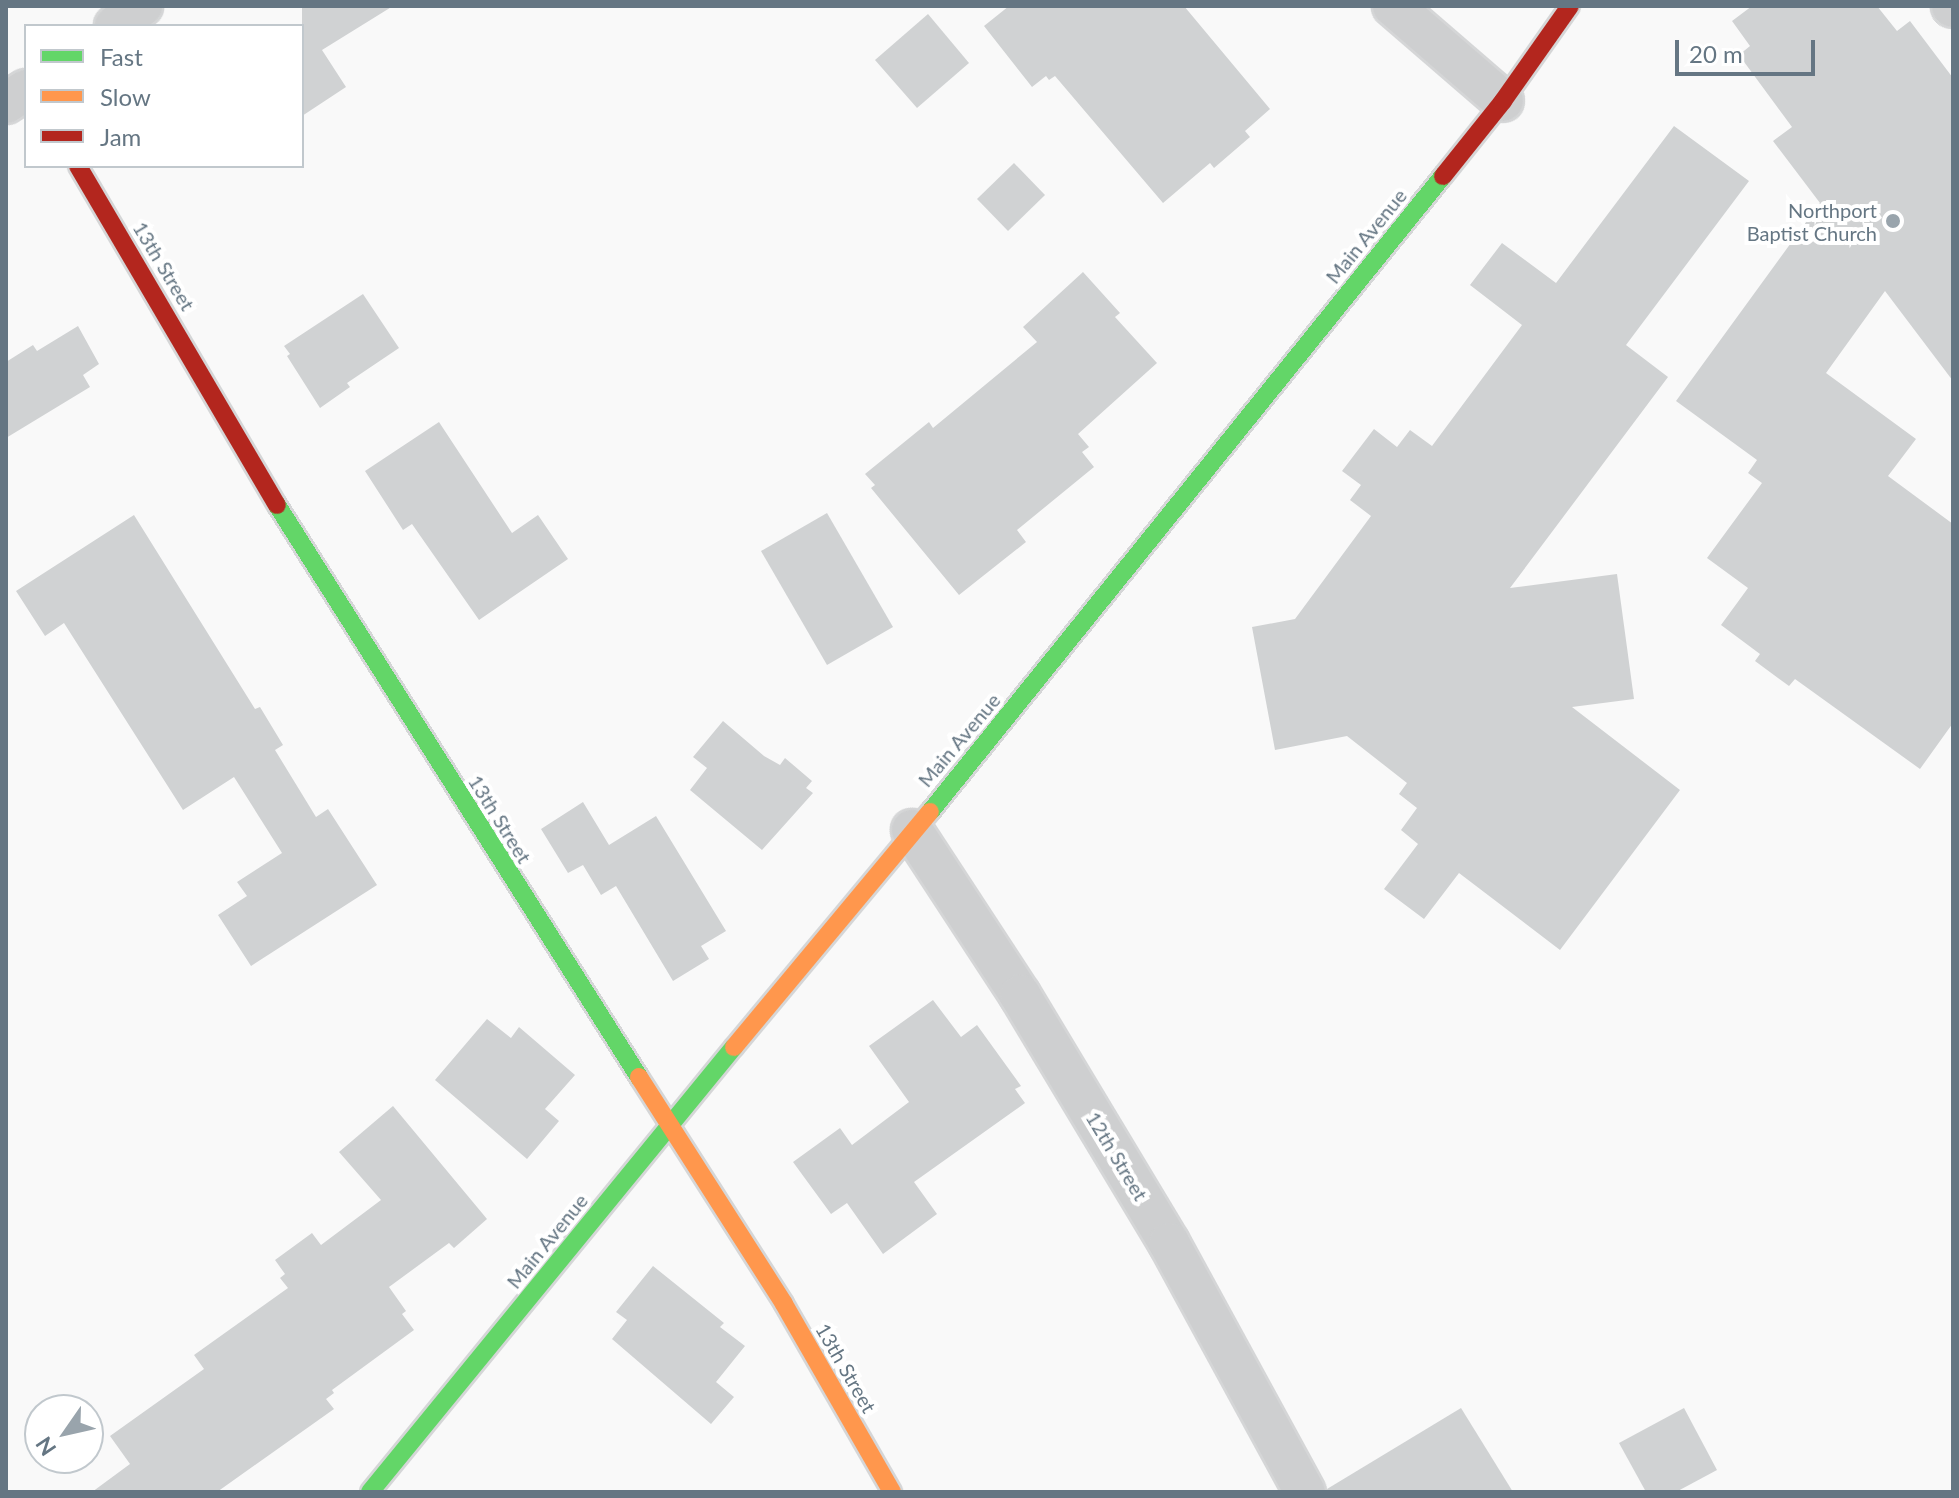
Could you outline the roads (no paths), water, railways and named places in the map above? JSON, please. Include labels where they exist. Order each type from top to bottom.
[{"type":"main road","name":"Main Avenue","points":[[370,1492],[668,1124],[800,970],[1069,642],[1503,101],[1570,6]]},
{"type":"main road","name":"13th Street","points":[[79,168],[305,553],[784,1304],[892,1492]]},
{"type":"street","points":[[118,24],[142,6]]},
{"type":"street","points":[[1393,6],[1503,101]]},
{"type":"street","points":[[6,103],[24,91]]},
{"type":"street","name":"12th Street","points":[[912,830],[1020,995],[1169,1243],[1305,1492]]},
{"type":"place","name":"Northport Baptist Church","points":[[1893,221]]}]
